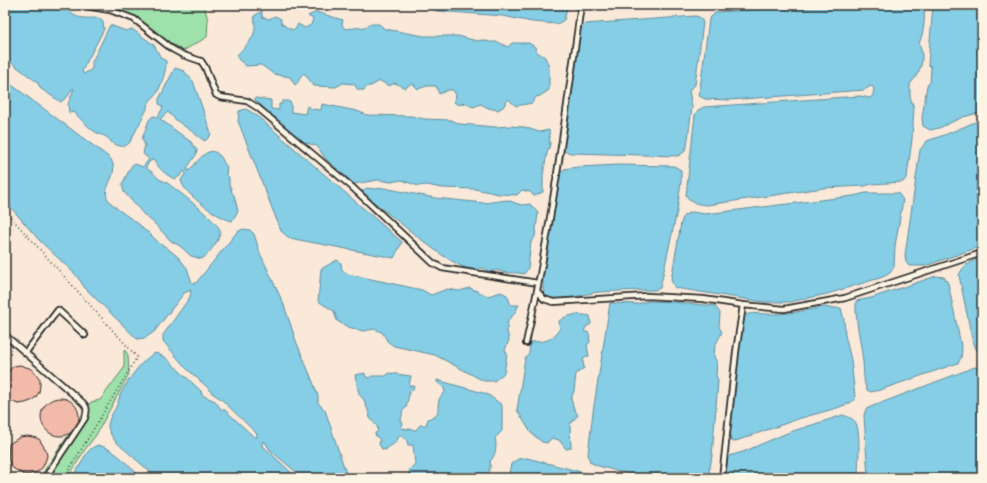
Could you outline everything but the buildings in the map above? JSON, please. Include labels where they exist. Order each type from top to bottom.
[{"type":"lane","points":[[80,5],[110,10],[134,19],[172,49],[201,61],[205,66],[215,92],[220,97],[246,101],[258,108],[352,187],[433,263],[442,268],[538,283]]},
{"type":"lane","points":[[526,343],[537,291],[560,151],[581,5]]},
{"type":"lane","points":[[537,291],[544,299],[553,302],[611,297],[647,296],[704,299],[784,309],[845,298],[982,252]]},
{"type":"lane","points":[[722,478],[736,352],[743,305]]},
{"type":"lane","points":[[26,352],[58,310],[85,335]]},
{"type":"lane","points":[[5,335],[86,405],[88,411],[85,418],[45,478]]},
{"type":"lane","points":[[5,474],[10,478]]},
{"type":"green space","points":[[108,5],[204,5],[208,20],[207,37],[183,51],[117,8]]},
{"type":"green space","points":[[124,349],[128,355],[129,374],[96,435],[84,451],[68,478],[39,478],[91,402],[100,400],[124,368]]},
{"type":"water","points":[[5,5],[56,5],[60,10],[67,9],[70,13],[77,17],[99,18],[103,22],[104,29],[82,71],[84,74],[92,69],[92,62],[110,25],[126,31],[132,29],[154,45],[161,58],[166,61],[165,73],[157,93],[149,102],[130,142],[126,146],[112,143],[109,139],[89,127],[74,112],[69,113],[68,104],[74,89],[73,88],[68,96],[61,102],[41,89],[37,82],[5,58]]},
{"type":"water","points":[[424,5],[568,5],[564,20],[557,24],[532,22],[503,16],[437,11]]},
{"type":"water","points":[[844,5],[922,5],[924,7],[924,26],[919,44],[922,61],[917,75],[910,84],[910,97],[914,108],[907,177],[903,182],[823,188],[707,205],[695,203],[690,200],[686,195],[695,115],[698,110],[704,107],[860,96],[870,98],[873,95],[874,88],[871,86],[864,90],[729,100],[705,99],[699,96],[709,19],[716,12]]},
{"type":"water","points":[[933,5],[982,5],[982,112],[963,117],[939,128],[930,130],[923,126],[922,118],[927,85],[930,83],[931,67],[928,64]]},
{"type":"water","points":[[262,11],[262,17],[269,19],[275,16],[281,19],[281,23],[294,30],[298,24],[305,28],[311,25],[313,19],[308,16],[316,12],[343,20],[342,25],[345,29],[365,27],[370,24],[379,24],[385,29],[424,36],[458,36],[477,41],[482,40],[498,42],[508,47],[512,43],[529,43],[535,47],[537,52],[545,57],[549,67],[549,90],[536,97],[532,103],[516,106],[508,99],[503,107],[498,110],[488,108],[481,104],[473,107],[465,103],[458,105],[454,102],[456,95],[453,90],[448,90],[439,94],[436,86],[427,86],[418,89],[412,83],[405,88],[395,83],[389,86],[380,81],[368,86],[364,90],[358,90],[354,84],[343,83],[336,87],[314,86],[304,73],[295,85],[290,77],[274,74],[261,65],[246,66],[238,59],[237,55],[254,34],[254,16]]},
{"type":"water","points":[[696,16],[701,18],[703,23],[695,85],[689,90],[692,107],[687,146],[684,152],[678,156],[571,153],[564,151],[563,146],[579,31],[585,24]]},
{"type":"water","points":[[175,68],[184,71],[193,81],[211,133],[205,141],[177,121],[168,112],[160,119],[191,142],[197,150],[196,155],[187,168],[188,171],[203,156],[211,151],[216,152],[221,157],[227,167],[226,175],[229,177],[229,185],[234,195],[238,211],[232,221],[219,216],[202,205],[183,185],[181,180],[186,173],[184,171],[175,179],[163,171],[154,160],[150,161],[146,167],[159,179],[169,184],[198,207],[218,227],[220,235],[211,250],[202,259],[191,256],[180,246],[171,241],[153,222],[145,216],[124,192],[122,184],[132,165],[135,164],[143,167],[149,159],[143,154],[145,145],[142,139],[149,120],[153,116],[158,117],[163,107],[159,104],[159,99]]},
{"type":"water","points":[[5,80],[110,158],[113,165],[113,171],[106,193],[108,198],[115,207],[140,225],[160,244],[178,257],[187,268],[192,283],[196,283],[237,232],[243,229],[250,230],[254,234],[260,253],[284,305],[296,341],[318,396],[318,403],[325,410],[346,473],[345,478],[303,478],[270,450],[265,442],[262,442],[262,445],[297,478],[157,478],[115,441],[109,431],[108,424],[120,395],[130,378],[146,359],[156,353],[166,358],[201,391],[202,395],[215,401],[221,409],[225,410],[254,437],[257,437],[257,434],[186,368],[163,341],[163,335],[190,297],[191,290],[184,293],[154,332],[145,338],[137,339],[85,288],[76,275],[39,240],[5,201]]},
{"type":"water","points":[[255,98],[271,100],[271,109],[279,110],[279,104],[282,104],[282,101],[288,101],[291,103],[291,112],[305,114],[307,106],[312,109],[321,110],[322,104],[357,111],[367,115],[411,116],[424,119],[451,120],[460,124],[495,127],[524,127],[539,132],[549,130],[550,145],[543,175],[543,192],[534,196],[530,192],[522,190],[517,195],[499,194],[475,189],[442,188],[427,185],[418,186],[402,180],[391,182],[378,180],[354,184],[325,158],[317,146],[300,141],[255,100]]},
{"type":"water","points":[[246,109],[256,115],[402,242],[394,258],[289,238],[281,231],[238,121],[239,111]]},
{"type":"water","points":[[982,119],[982,246],[925,266],[909,266],[906,262],[905,255],[920,150],[927,141]]},
{"type":"water","points":[[619,165],[674,166],[681,170],[677,211],[660,288],[655,290],[599,292],[559,299],[545,296],[543,289],[543,277],[559,175],[564,169]]},
{"type":"water","points":[[367,188],[384,188],[435,198],[484,203],[507,200],[521,205],[530,204],[538,213],[535,237],[531,242],[528,268],[524,274],[497,270],[490,272],[483,268],[479,268],[477,272],[459,265],[436,251],[381,208],[362,191]]},
{"type":"water","points":[[866,193],[898,193],[903,200],[895,246],[894,267],[890,273],[883,277],[827,294],[790,302],[764,302],[675,288],[671,280],[681,223],[684,215],[692,212],[705,214],[853,196]]},
{"type":"water","points":[[982,257],[982,353],[976,349],[972,339],[959,275],[961,271],[971,262]]},
{"type":"water","points":[[337,260],[341,263],[342,270],[348,274],[422,290],[431,295],[447,289],[459,291],[470,288],[488,296],[501,292],[507,295],[511,305],[519,305],[508,321],[507,331],[509,340],[505,350],[507,354],[504,373],[494,381],[484,381],[435,355],[394,346],[387,341],[383,333],[375,329],[363,331],[348,327],[337,321],[334,311],[318,301],[321,269]]},
{"type":"water","points":[[936,276],[944,277],[948,283],[962,350],[961,358],[958,363],[880,390],[871,392],[867,390],[864,380],[862,354],[857,324],[856,301],[871,298]]},
{"type":"water","points":[[648,301],[715,306],[720,313],[719,327],[722,332],[715,346],[714,357],[717,362],[716,375],[718,381],[712,456],[708,478],[674,478],[639,475],[616,471],[590,462],[588,454],[593,412],[610,303],[637,304]]},
{"type":"water","points":[[824,307],[841,308],[851,360],[855,397],[854,400],[837,408],[801,418],[733,442],[728,439],[743,316],[754,313],[770,314],[799,312]]},
{"type":"water","points":[[577,314],[590,316],[591,324],[586,327],[584,331],[589,333],[590,342],[587,345],[589,356],[585,357],[583,361],[584,368],[576,374],[574,391],[571,399],[574,409],[578,415],[570,424],[571,448],[566,449],[559,440],[552,438],[547,443],[542,442],[531,433],[517,410],[525,358],[529,353],[530,342],[548,340],[557,333],[560,328],[559,321],[565,317]]},
{"type":"water","points":[[975,367],[982,367],[982,478],[868,478],[864,415],[866,409]]},
{"type":"water","points":[[365,373],[365,376],[369,378],[372,376],[386,376],[389,373],[411,376],[409,386],[414,386],[413,390],[410,390],[406,408],[403,410],[401,420],[403,424],[401,428],[416,430],[420,425],[426,425],[428,419],[437,414],[439,400],[445,392],[444,388],[437,382],[437,380],[487,394],[502,405],[502,431],[495,438],[496,450],[490,461],[488,478],[408,478],[410,469],[415,464],[413,445],[408,445],[403,436],[399,436],[396,442],[386,450],[382,449],[379,444],[380,440],[375,433],[378,431],[377,426],[370,418],[364,400],[359,394],[355,375]]},
{"type":"water","points":[[843,415],[853,420],[858,428],[858,478],[722,478],[725,457],[743,452],[787,433]]},
{"type":"water","points":[[98,445],[110,450],[122,458],[142,478],[71,478],[87,452]]},
{"type":"water","points":[[527,458],[605,478],[508,478],[511,464],[518,459]]}]
